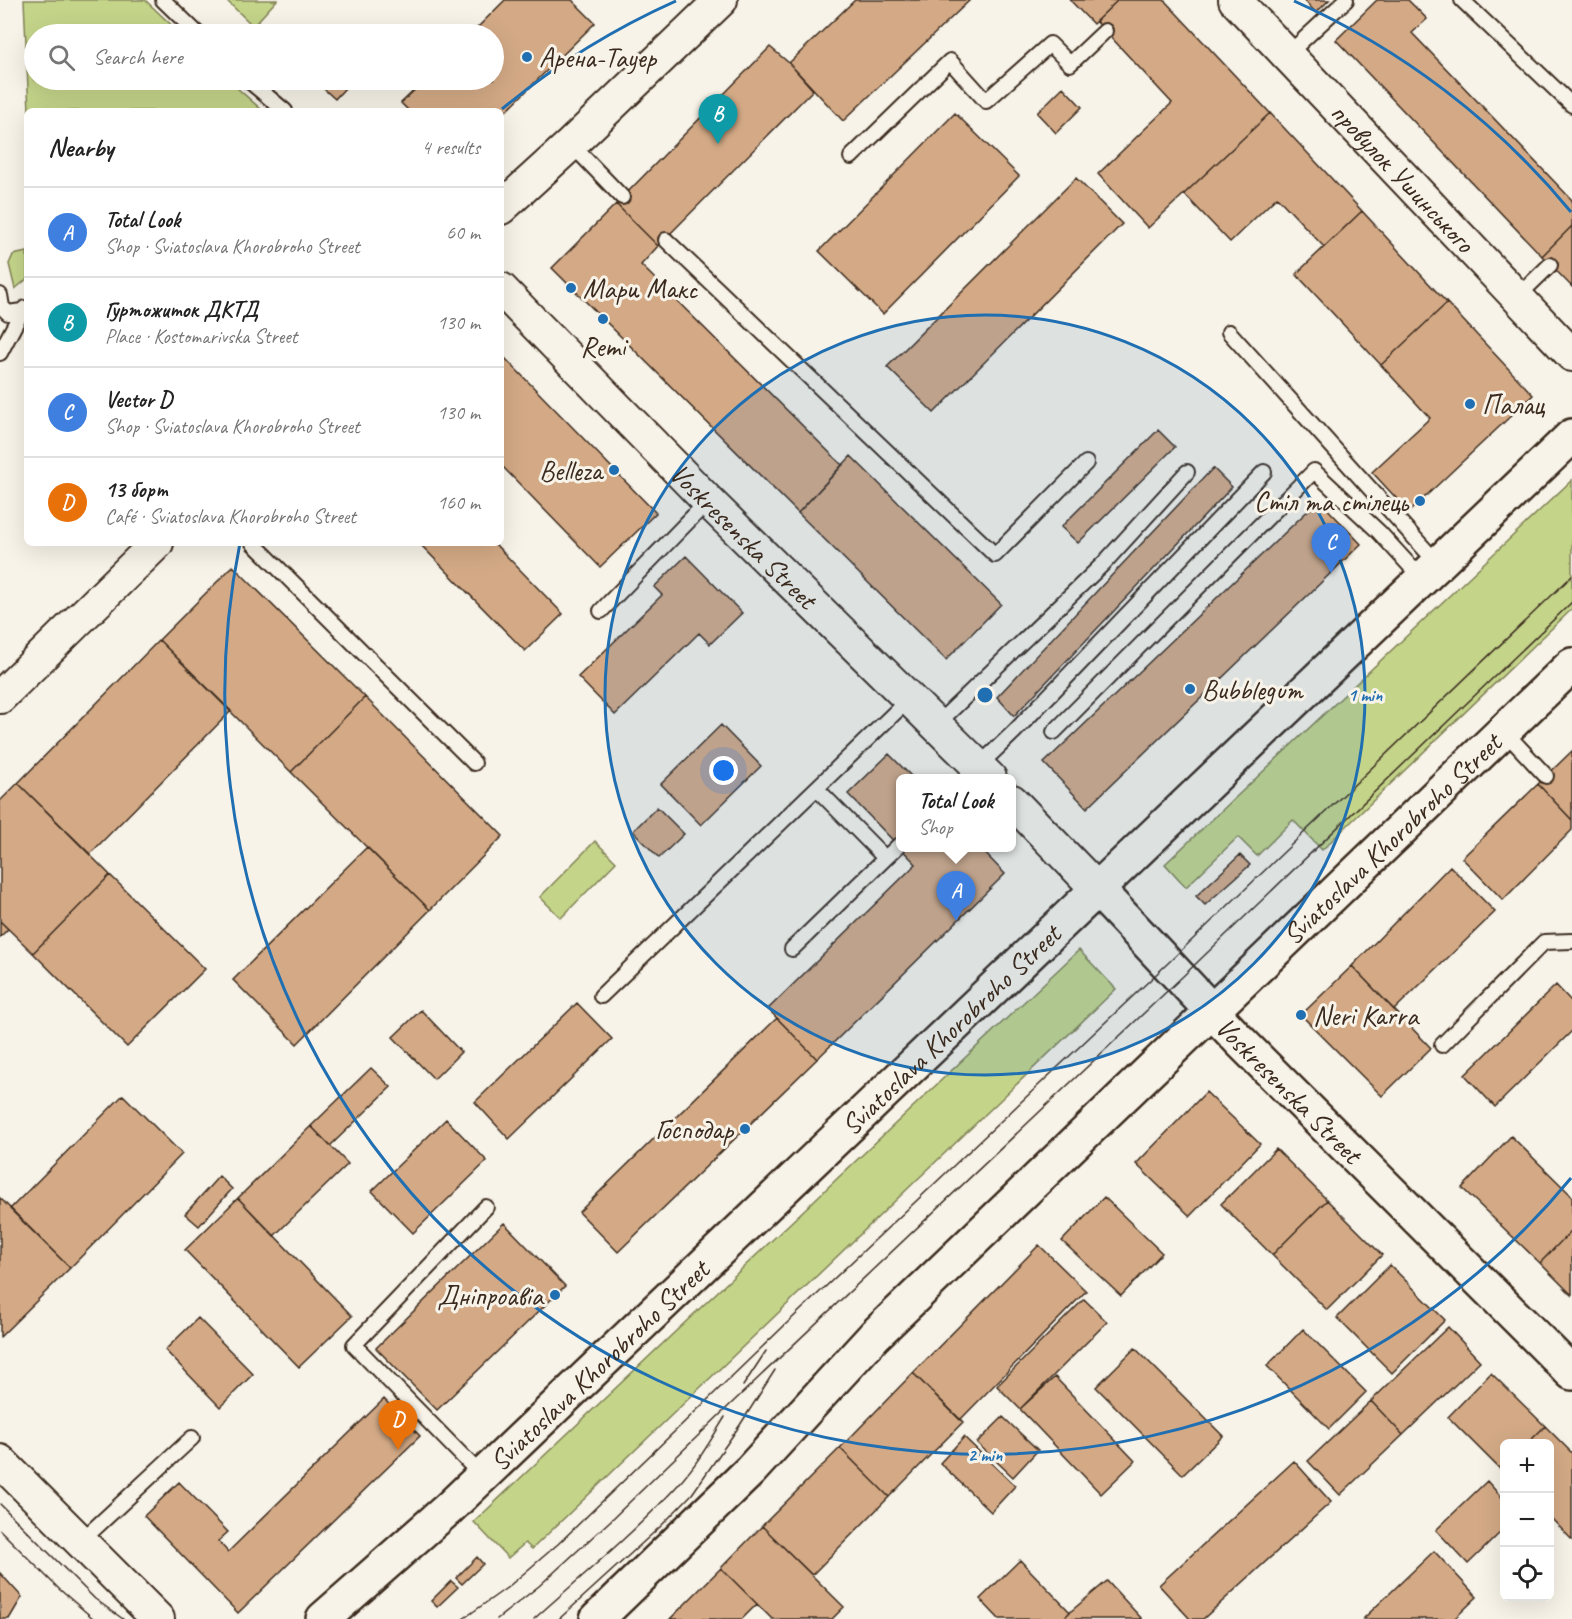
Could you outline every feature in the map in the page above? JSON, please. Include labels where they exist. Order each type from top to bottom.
[{"type":"main road","name":"Sviatoslava Khorobroho Street","points":[[323,1619],[449,1508],[1572,436]]},
{"type":"main road","name":"Sviatoslava Khorobroho Street","points":[[597,1619],[750,1471],[875,1335],[1572,665]]},
{"type":"main road","name":"Voskresenska Street","points":[[1097,890],[1211,1010],[1572,1373]]},
{"type":"street","points":[[504,205],[572,144],[721,0]]},
{"type":"street","name":"провулок Ушинського","points":[[1235,0],[1572,356]]},
{"type":"street","name":"Voskresenska Street","points":[[504,292],[708,501],[910,698],[977,774]]},
{"type":"street","points":[[0,697],[154,546]]},
{"type":"street","name":"Voskresenska Street","points":[[1016,806],[1097,890]]},
{"type":"street","points":[[0,1461],[158,1619]]},
{"type":"lane","points":[[163,0],[188,24]]},
{"type":"lane","points":[[1287,55],[1346,0]]},
{"type":"lane","points":[[1462,0],[1572,105]]},
{"type":"lane","points":[[851,157],[950,61],[986,101],[1050,44],[1070,64],[1105,31]]},
{"type":"lane","points":[[260,90],[281,108]]},
{"type":"lane","points":[[572,144],[622,197]]},
{"type":"lane","points":[[666,240],[994,555],[1086,463]]},
{"type":"lane","points":[[1516,298],[1550,265]]},
{"type":"lane","points":[[0,295],[2,307],[8,313],[24,309]]},
{"type":"lane","points":[[0,352],[24,309]]},
{"type":"lane","points":[[1229,332],[1430,572]]},
{"type":"lane","points":[[1054,732],[1314,471],[1379,532],[1430,572]]},
{"type":"lane","points":[[936,725],[1104,563],[1187,472]]},
{"type":"lane","points":[[979,774],[1264,472]]},
{"type":"lane","points":[[601,611],[708,501]]},
{"type":"lane","points":[[257,546],[474,763]]},
{"type":"lane","points":[[601,996],[910,698]]},
{"type":"lane","points":[[1503,730],[1546,776]]},
{"type":"lane","points":[[817,789],[885,858]]},
{"type":"lane","points":[[792,949],[896,848]]},
{"type":"lane","points":[[1442,1045],[1545,942],[1572,941]]},
{"type":"lane","points":[[482,1476],[354,1345],[486,1207]]},
{"type":"lane","points":[[80,1542],[192,1438]]},
{"type":"green space","points":[[24,0],[145,0],[170,24],[25,24]]},
{"type":"green space","points":[[226,0],[277,0],[255,24],[250,23]]},
{"type":"green space","points":[[28,90],[239,90],[260,108],[29,108]]},
{"type":"green space","points":[[24,253],[24,282],[15,289],[9,264],[13,255]]},
{"type":"green space","points":[[1572,480],[1572,609],[1322,850],[1293,820],[1257,856],[1238,837],[1186,887],[1165,864]]},
{"type":"green space","points":[[595,841],[616,862],[561,918],[540,897]]},
{"type":"green space","points":[[1079,950],[1116,989],[532,1549],[525,1543],[508,1558],[474,1522]]},
{"type":"building","name":"Арена-Тауер","points":[[505,0],[572,0],[595,23],[504,113],[504,108],[406,108],[401,103],[415,90],[504,90],[504,24],[481,24]]},
{"type":"building","points":[[855,0],[970,0],[843,121],[789,63]]},
{"type":"building","points":[[1070,0],[1118,0],[1093,24]]},
{"type":"building","points":[[1118,0],[1164,0],[1270,113],[1148,228],[1098,174],[1172,103],[1096,21]]},
{"type":"building","points":[[1304,0],[1329,0],[1316,13]]},
{"type":"building","points":[[1377,0],[1408,0],[1427,19],[1412,33],[1572,200],[1572,226],[1542,256],[1336,40]]},
{"type":"building","points":[[770,47],[789,63],[813,90],[658,246],[616,204]]},
{"type":"building","points":[[1063,87],[1082,107],[1056,133],[1037,113]]},
{"type":"building","points":[[325,90],[343,90],[335,99]]},
{"type":"building","points":[[955,113],[1019,176],[883,314],[819,251]]},
{"type":"building","points":[[1270,113],[1362,211],[1324,247],[1277,197],[1230,242],[1184,194]]},
{"type":"building","points":[[1076,178],[1122,224],[934,413],[887,367]]},
{"type":"building","points":[[616,204],[658,246],[641,265],[842,465],[798,513],[552,268]]},
{"type":"building","points":[[1362,211],[1447,303],[1381,365],[1296,274]]},
{"type":"building","points":[[1572,226],[1572,287],[1542,256]]},
{"type":"building","name":"Палац","points":[[1447,303],[1533,395],[1409,512],[1372,472],[1430,418],[1381,365]]},
{"type":"building","points":[[504,357],[656,513],[600,567],[504,468]]},
{"type":"building","points":[[1158,430],[1175,447],[1078,543],[1061,527]]},
{"type":"building","points":[[851,456],[1001,604],[946,660],[798,513]]},
{"type":"building","points":[[1213,468],[1232,487],[1014,716],[997,697]]},
{"type":"building","points":[[1319,500],[1361,544],[1087,808],[1044,763]]},
{"type":"building","points":[[422,546],[497,546],[563,614],[525,651]]},
{"type":"building","points":[[686,556],[742,613],[710,644],[699,633],[615,715],[578,677],[662,595],[654,587]]},
{"type":"building","points":[[233,566],[365,697],[291,772],[159,640]]},
{"type":"building","points":[[159,640],[231,711],[90,854],[18,783]]},
{"type":"building","points":[[365,697],[503,836],[430,910],[291,772]]},
{"type":"building","points":[[721,725],[761,766],[701,825],[661,784]]},
{"type":"building","points":[[1572,751],[1572,820],[1538,784]]},
{"type":"building","points":[[889,754],[909,774],[896,774],[896,844],[848,794]]},
{"type":"building","points":[[18,783],[110,875],[33,953],[0,921],[0,801]]},
{"type":"building","points":[[1538,784],[1572,820],[1572,830],[1503,900],[1462,858]]},
{"type":"building","points":[[657,807],[684,834],[659,858],[633,831]]},
{"type":"building","points":[[367,847],[430,910],[297,1044],[233,980]]},
{"type":"building","points":[[904,852],[984,852],[1005,874],[817,1059],[768,1009],[916,864]]},
{"type":"building","points":[[1240,855],[1250,865],[1205,905],[1196,896]]},
{"type":"building","points":[[1450,866],[1495,912],[1394,1010],[1352,966]]},
{"type":"building","points":[[110,875],[205,969],[127,1047],[33,953]]},
{"type":"building","points":[[0,921],[8,929],[0,937]]},
{"type":"building","points":[[1352,966],[1431,1048],[1382,1096],[1301,1015]]},
{"type":"building","points":[[1556,985],[1572,1002],[1572,1031],[1495,1107],[1465,1075]]},
{"type":"building","points":[[577,1003],[612,1039],[509,1139],[475,1102]]},
{"type":"building","points":[[421,1010],[461,1052],[434,1079],[393,1037]]},
{"type":"building","points":[[777,1018],[817,1059],[618,1252],[579,1212]]},
{"type":"building","points":[[371,1068],[391,1087],[330,1146],[311,1126]]},
{"type":"building","points":[[1206,1092],[1260,1144],[1190,1216],[1136,1164]]},
{"type":"building","points":[[123,1095],[182,1154],[70,1268],[10,1209]]},
{"type":"building","points":[[446,1119],[487,1161],[413,1233],[372,1191]]},
{"type":"building","points":[[311,1126],[348,1164],[274,1236],[238,1198]]},
{"type":"building","points":[[1511,1136],[1572,1196],[1572,1230],[1540,1263],[1462,1188]]},
{"type":"building","points":[[1276,1149],[1327,1200],[1272,1255],[1221,1204]]},
{"type":"building","points":[[219,1176],[232,1189],[199,1226],[185,1214]]},
{"type":"building","points":[[1104,1197],[1162,1253],[1121,1296],[1062,1241]]},
{"type":"building","points":[[0,1198],[70,1268],[0,1337]]},
{"type":"building","points":[[238,1198],[352,1316],[299,1367],[185,1250]]},
{"type":"building","points":[[1327,1200],[1382,1255],[1327,1310],[1272,1255]]},
{"type":"building","points":[[504,1223],[565,1286],[437,1410],[376,1348]]},
{"type":"building","points":[[1572,1230],[1572,1295],[1540,1263]]},
{"type":"building","points":[[1039,1245],[1086,1291],[960,1420],[913,1373]]},
{"type":"building","points":[[1390,1265],[1445,1320],[1392,1373],[1337,1318]]},
{"type":"building","points":[[1084,1299],[1107,1322],[1020,1409],[997,1386]]},
{"type":"building","points":[[198,1318],[253,1374],[220,1407],[165,1350]]},
{"type":"building","points":[[1448,1327],[1480,1361],[1403,1435],[1371,1401]]},
{"type":"building","points":[[1303,1329],[1366,1392],[1329,1429],[1267,1366]]},
{"type":"building","points":[[1135,1348],[1223,1436],[1183,1475],[1096,1387]]},
{"type":"building","points":[[913,1373],[963,1422],[889,1497],[840,1448]]},
{"type":"building","points":[[1491,1373],[1545,1426],[1532,1439],[1500,1439],[1500,1469],[1448,1417]]},
{"type":"building","points":[[1055,1377],[1135,1461],[1101,1494],[1020,1409]]},
{"type":"building","points":[[384,1399],[420,1436],[238,1613],[144,1516],[179,1482],[228,1532],[218,1541],[228,1552]]},
{"type":"building","points":[[1371,1401],[1403,1435],[1340,1495],[1308,1461]]},
{"type":"building","points":[[1003,1417],[1038,1450],[1013,1477],[977,1443]]},
{"type":"building","points":[[1545,1426],[1572,1453],[1572,1540],[1554,1521],[1554,1439],[1532,1439]]},
{"type":"building","points":[[964,1437],[1015,1486],[991,1512],[940,1463]]},
{"type":"building","points":[[840,1448],[889,1497],[812,1575],[762,1526]]},
{"type":"building","points":[[1294,1461],[1331,1502],[1203,1619],[1190,1619],[1159,1585]]},
{"type":"building","points":[[1487,1481],[1500,1496],[1500,1533],[1468,1564],[1436,1530]]},
{"type":"building","points":[[762,1526],[844,1607],[832,1619],[772,1619],[721,1568]]},
{"type":"building","points":[[1434,1551],[1477,1597],[1454,1619],[1363,1619]]},
{"type":"building","points":[[477,1557],[483,1564],[462,1584],[456,1578]]},
{"type":"building","points":[[1020,1560],[1070,1612],[1063,1619],[999,1619],[980,1599]]},
{"type":"building","points":[[721,1568],[757,1604],[742,1619],[670,1619]]},
{"type":"building","points":[[0,1573],[22,1597],[9,1619],[0,1619]]},
{"type":"building","points":[[451,1581],[458,1587],[437,1607],[431,1601]]},
{"type":"building","points":[[1107,1581],[1142,1619],[1063,1619],[1070,1612]]},
{"type":"tram line","points":[[463,1619],[508,1587],[558,1544],[1572,576]]},
{"type":"tram line","points":[[497,1619],[539,1586],[610,1521],[1572,602]]},
{"type":"tram line","points":[[743,1386],[766,1351]]},
{"type":"tram line","points":[[559,1619],[661,1526],[692,1494],[775,1370]]},
{"type":"tram line","points":[[534,1619],[661,1503],[698,1460],[725,1417]]},
{"type":"tram line","points":[[0,1504],[95,1599],[123,1619]]},
{"type":"tram line","points":[[0,1530],[59,1589],[94,1619]]},
{"type":"place","name":"Арена-Тауер","points":[[527,57]]},
{"type":"place","name":"Гуртожиток ДКТД","points":[[718,144]]},
{"type":"place","name":"Мари Макс","points":[[571,288]]},
{"type":"place","name":"Remi","points":[[603,319]]},
{"type":"place","name":"Палац","points":[[1470,404]]},
{"type":"place","name":"Belleza","points":[[614,470]]},
{"type":"place","name":"Стіл та стілець","points":[[1420,501]]},
{"type":"place","name":"Vector D","points":[[1331,573]]},
{"type":"place","name":"Bubblegum","points":[[1190,689]]},
{"type":"place","name":"Total Look","points":[[956,921]]},
{"type":"place","name":"Neri Karra","points":[[1301,1015]]},
{"type":"place","name":"Господар","points":[[745,1129]]},
{"type":"place","name":"Дніпроавіа","points":[[555,1295]]},
{"type":"place","name":"13 борт","points":[[398,1450]]}]
